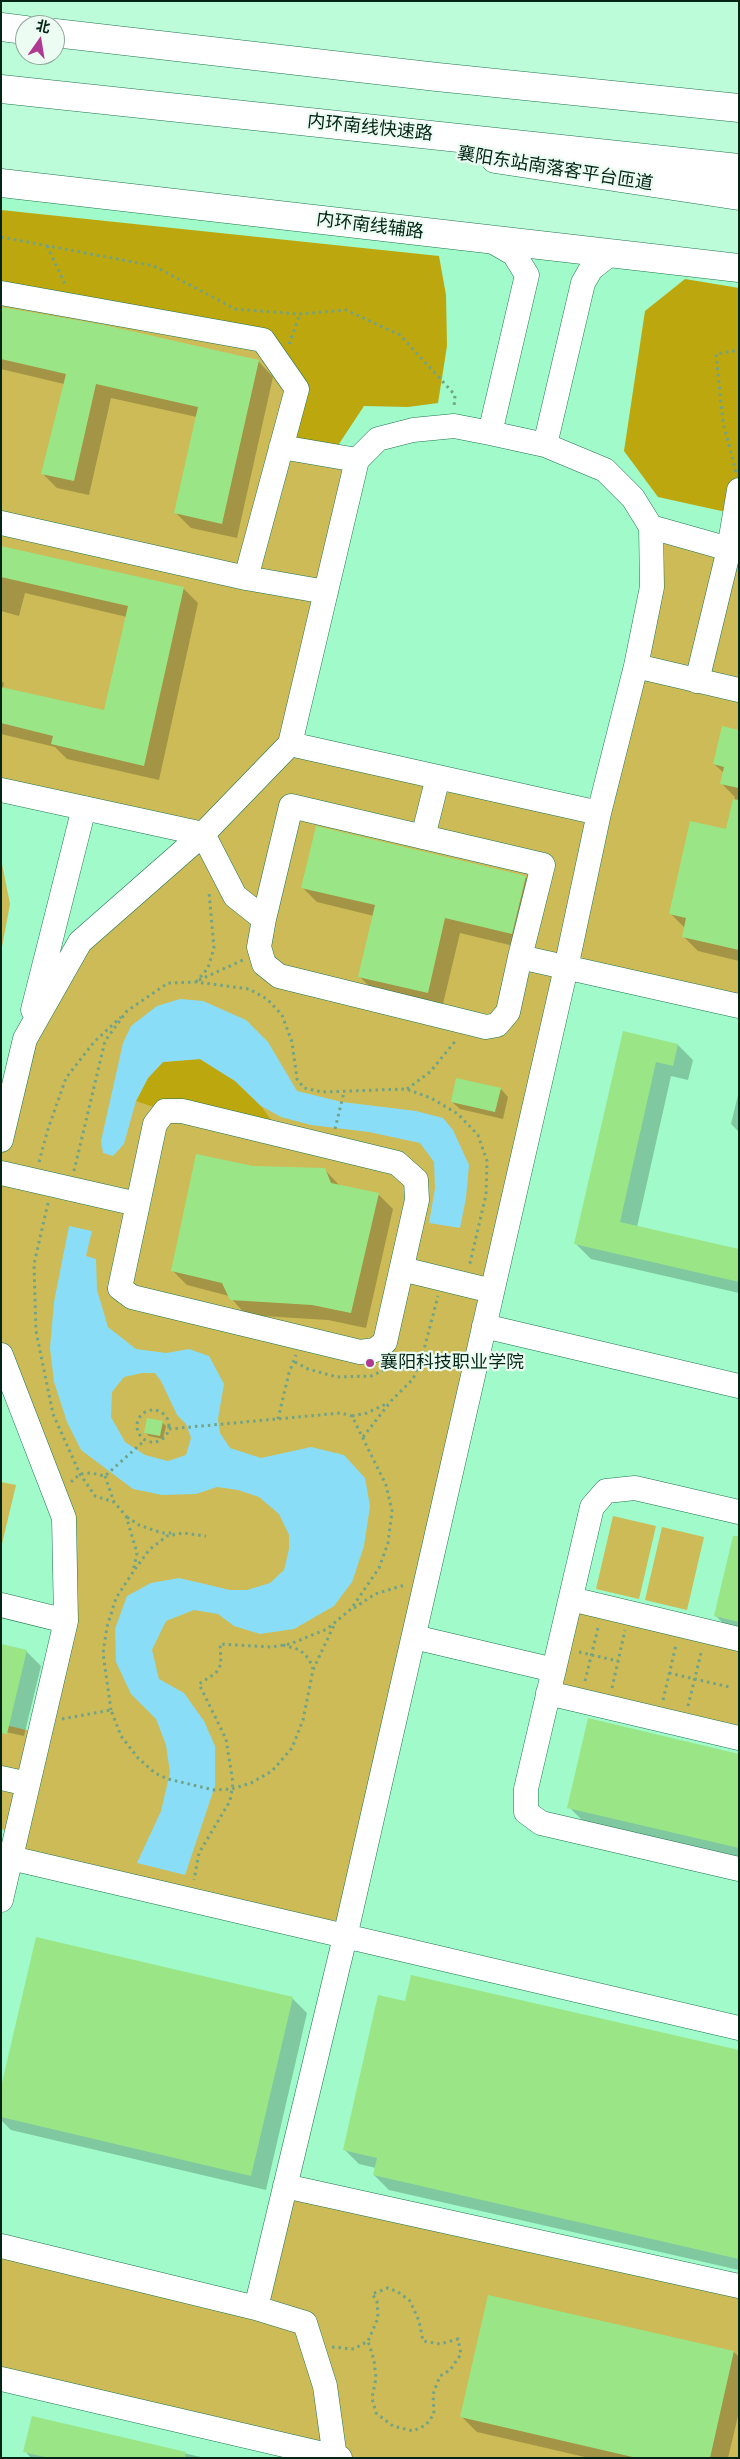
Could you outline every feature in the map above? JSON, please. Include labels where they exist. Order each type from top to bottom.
[{"type":"main road","points":[[1,27],[15,29]]},
{"type":"main road","points":[[65,34],[437,77],[739,108]]},
{"type":"main road","name":"内环南线快速路","points":[[1,89],[739,168]]},
{"type":"main road","name":"襄阳东站南落客平台匝道","points":[[165,107],[689,190],[739,196]]},
{"type":"main road","points":[[1,174],[76,192]]},
{"type":"main road","name":"内环南线辅路","points":[[1,183],[739,268]]},
{"type":"street","points":[[490,240],[514,254],[526,275],[490,433]]},
{"type":"street","points":[[545,445],[583,283],[591,268],[610,254]]},
{"type":"street","points":[[1,293],[263,340],[297,389],[246,578]]},
{"type":"street","points":[[26,1039],[80,942],[203,834],[290,744],[357,460],[378,440],[413,430],[454,426],[545,445],[605,470],[633,498],[651,527],[652,587],[636,666],[599,813],[566,968],[345,1937],[256,2308]]},
{"type":"street","points":[[281,447],[357,460]]},
{"type":"street","points":[[698,680],[729,549],[738,482]]},
{"type":"street","points":[[1,523],[246,578],[326,592]]},
{"type":"street","points":[[651,527],[729,549]]},
{"type":"street","points":[[636,666],[739,690]]},
{"type":"street","points":[[290,744],[599,813]]},
{"type":"street","points":[[423,837],[438,777]]},
{"type":"street","points":[[1,790],[203,834]]},
{"type":"street","points":[[291,806],[543,865],[508,1012],[497,1025],[486,1027],[279,976],[264,964],[260,952],[259,947],[264,920],[291,806]]},
{"type":"street","points":[[1,1140],[84,808]]},
{"type":"street","points":[[203,834],[235,896],[264,920]]},
{"type":"street","points":[[520,957],[739,1006]]},
{"type":"street","points":[[165,1111],[182,1111],[397,1163],[416,1180],[417,1200],[385,1342],[376,1350],[360,1352],[132,1297],[120,1288],[136,1204],[155,1124],[165,1111]]},
{"type":"street","points":[[1,1173],[136,1204]]},
{"type":"street","points":[[402,1269],[492,1291]]},
{"type":"street","points":[[484,1326],[739,1386]]},
{"type":"street","points":[[1,1355],[64,1518],[66,1621],[1,1900]]},
{"type":"street","points":[[739,1512],[635,1488],[606,1492],[592,1507],[526,1789],[526,1812],[541,1823],[739,1869]]},
{"type":"street","points":[[571,1599],[739,1639]]},
{"type":"street","points":[[1,1605],[66,1621]]},
{"type":"street","points":[[414,1637],[554,1670]]},
{"type":"street","points":[[548,1693],[739,1738]]},
{"type":"street","points":[[1,1778],[28,1784]]},
{"type":"street","points":[[11,1858],[739,2028]]},
{"type":"street","points":[[285,2186],[739,2286]]},
{"type":"street","points":[[1,2246],[256,2308],[305,2322],[325,2386],[337,2457],[1,2379]]},
{"type":"path","points":[[1,236],[154,266],[235,309],[300,314],[346,310],[400,335],[455,395],[454,426]]},
{"type":"path","points":[[47,246],[75,306]]},
{"type":"path","points":[[281,366],[300,314]]},
{"type":"path","points":[[738,482],[724,422],[716,354],[739,350]]},
{"type":"path","points":[[196,982],[208,968],[214,948],[209,885]]},
{"type":"path","points":[[196,982],[260,952]]},
{"type":"path","points":[[52,1184],[48,1129],[66,1078],[94,1042],[127,1011],[168,983],[196,982],[249,989],[268,999],[282,1015],[292,1042],[297,1079],[304,1088],[322,1092],[406,1089],[431,1098],[458,1114],[478,1135],[486,1161],[486,1195],[465,1284]]},
{"type":"path","points":[[114,1502],[94,1496],[80,1474],[53,1414],[36,1331],[34,1264],[52,1184],[105,1041],[127,1011]]},
{"type":"path","points":[[406,1089],[430,1072],[454,1045],[466,1022]]},
{"type":"path","points":[[335,1131],[344,1092]]},
{"type":"path","points":[[363,1437],[391,1401],[413,1379],[422,1357],[443,1279]]},
{"type":"path","points":[[278,1419],[289,1373],[295,1362],[300,1337]]},
{"type":"path","points":[[169,1429],[341,1413],[352,1416],[367,1413],[391,1401]]},
{"type":"path","points":[[149,1410],[160,1411],[164,1414],[169,1424],[169,1429],[160,1441],[145,1440],[138,1432],[137,1427],[140,1417],[149,1410]]},
{"type":"path","points":[[351,1609],[379,1568],[388,1543],[392,1511],[386,1485],[352,1416]]},
{"type":"path","points":[[55,1494],[80,1474],[106,1475],[145,1440]]},
{"type":"path","points":[[106,1475],[114,1502],[126,1516],[139,1525],[162,1533],[206,1536]]},
{"type":"path","points":[[126,1516],[138,1553],[133,1572]]},
{"type":"path","points":[[183,1533],[168,1536],[149,1550],[116,1598],[106,1627],[103,1653],[111,1710],[121,1736],[138,1758],[155,1772],[168,1779],[214,1790],[232,1789],[251,1783],[272,1771],[292,1748],[304,1720],[313,1670],[336,1622]]},
{"type":"path","points":[[190,1900],[199,1853],[226,1808],[233,1783],[226,1738],[199,1684],[216,1673],[221,1664],[220,1644],[271,1647],[282,1645],[327,1629],[351,1609],[376,1594],[401,1585],[425,1585]]},
{"type":"path","points":[[580,1700],[603,1607]]},
{"type":"path","points":[[608,1707],[629,1613]]},
{"type":"path","points":[[659,1719],[680,1625]]},
{"type":"path","points":[[684,1725],[706,1631]]},
{"type":"path","points":[[282,1645],[300,1650],[309,1659],[313,1670]]},
{"type":"path","points":[[559,1647],[618,1662]]},
{"type":"path","points":[[669,1673],[729,1688]]},
{"type":"path","points":[[42,1723],[111,1710]]},
{"type":"path","points":[[311,2340],[329,2347],[354,2349],[368,2341],[378,2318],[376,2301],[372,2294],[388,2288],[398,2292],[410,2301],[419,2321],[423,2341],[440,2344],[458,2339],[462,2354],[450,2370],[440,2376],[433,2394],[434,2414],[426,2425],[413,2431],[393,2426],[376,2413],[372,2398],[376,2378],[374,2360],[368,2341]]},
{"type":"shaded area","name":"襄阳科技职业学院","points":[[1,183],[739,268],[739,2458],[1,2458]]},
{"type":"shaded area","points":[[1,210],[439,256],[446,295],[447,346],[438,403],[408,407],[364,406],[331,456],[281,447],[297,389],[263,341],[1,293]]},
{"type":"shaded area","points":[[685,279],[739,288],[739,490],[735,514],[658,497],[624,451],[645,311]]},
{"type":"shaded area","points":[[1,293],[263,340],[297,389],[282,447],[357,460],[290,743],[599,813],[651,527],[729,549],[739,490],[739,1006],[566,968],[345,1937],[11,1858],[17,1833],[1,1829],[1,1724],[39,1733],[66,1621],[64,1518],[1,1355],[1,1140],[10,1099],[80,942],[202,834],[1,790]]},
{"type":"shaded area","points":[[1,859],[10,904],[1,952]]},
{"type":"shaded area","points":[[200,1059],[235,1081],[261,1106],[282,1135],[165,1111],[136,1101],[148,1078],[163,1062]]},
{"type":"shaded area","points":[[1,1482],[16,1485],[1,1548]]},
{"type":"shaded area","points":[[613,1516],[656,1526],[639,1599],[596,1589]]},
{"type":"shaded area","points":[[662,1527],[704,1537],[687,1610],[645,1600]]},
{"type":"shaded area","points":[[571,1599],[739,1639],[739,1738],[548,1693]]},
{"type":"shaded area","points":[[285,2186],[739,2286],[739,2458],[340,2458],[1,2379],[1,2246],[256,2308]]},
{"type":"water","points":[[180,999],[203,1001],[246,1020],[268,1042],[297,1091],[342,1102],[416,1111],[443,1118],[453,1130],[469,1165],[466,1198],[460,1228],[429,1223],[435,1188],[434,1162],[420,1143],[369,1132],[311,1125],[281,1117],[261,1106],[235,1081],[200,1059],[163,1062],[148,1078],[136,1101],[124,1144],[113,1156],[103,1153],[101,1141],[123,1043],[131,1026],[157,1006]]},
{"type":"water","points":[[69,1226],[92,1231],[86,1256],[96,1259],[97,1290],[108,1327],[136,1349],[166,1353],[189,1349],[209,1356],[224,1384],[218,1419],[220,1433],[230,1448],[261,1458],[311,1447],[344,1455],[365,1478],[370,1506],[364,1546],[352,1582],[334,1606],[294,1629],[260,1634],[234,1626],[218,1614],[194,1610],[166,1621],[152,1650],[159,1679],[184,1693],[204,1721],[215,1746],[215,1786],[185,1875],[137,1863],[161,1811],[170,1773],[166,1745],[156,1719],[131,1694],[116,1662],[115,1629],[127,1596],[151,1583],[179,1578],[230,1590],[247,1590],[270,1583],[284,1570],[289,1549],[289,1535],[279,1514],[259,1497],[238,1490],[217,1487],[196,1494],[162,1495],[133,1489],[81,1450],[67,1422],[54,1382],[50,1348],[54,1302]],"holes":[[[142,1373],[155,1373],[161,1381],[177,1415],[186,1424],[191,1438],[186,1455],[168,1461],[145,1455],[125,1442],[111,1417],[112,1392],[124,1377]]]},
{"type":"building","points":[[1,307],[104,325],[259,360],[222,524],[174,513],[198,407],[96,384],[74,481],[41,474],[66,374],[1,359]]},
{"type":"building","points":[[1,546],[184,587],[144,766],[51,744],[53,736],[1,723],[1,687],[104,710],[128,606],[1,577]]},
{"type":"building","points":[[722,726],[739,730],[739,788],[720,784],[724,767],[713,764]]},
{"type":"building","points":[[733,799],[739,800],[739,950],[682,937],[686,918],[669,914],[690,821],[726,829]]},
{"type":"building","points":[[316,826],[526,876],[512,934],[445,918],[428,993],[358,977],[375,905],[301,888]]},
{"type":"building","points":[[623,1031],[678,1044],[673,1066],[656,1062],[620,1222],[739,1249],[739,1282],[574,1244]]},
{"type":"building","points":[[456,1078],[501,1088],[495,1112],[451,1102]]},
{"type":"building","points":[[196,1154],[253,1166],[325,1168],[331,1183],[379,1193],[351,1313],[312,1305],[230,1300],[222,1283],[171,1271]]},
{"type":"building","points":[[147,1418],[163,1421],[160,1436],[144,1433]]},
{"type":"building","points":[[733,1536],[739,1536],[739,1622],[714,1616]]},
{"type":"building","points":[[1,1644],[27,1650],[7,1734],[1,1733]]},
{"type":"building","points":[[588,1718],[739,1754],[739,1848],[567,1808]]},
{"type":"building","points":[[36,1937],[293,1997],[251,2176],[1,2117],[1,2087]]},
{"type":"building","points":[[411,1975],[739,2050],[739,2259],[373,2175],[377,2158],[343,2150],[378,1995],[405,2001]]},
{"type":"building","points":[[488,2295],[734,2351],[710,2458],[637,2458],[460,2417]]},
{"type":"building","points":[[32,2416],[186,2452],[185,2458],[49,2458],[23,2452]]},
{"type":"place","name":"襄阳科技职业学院","points":[[370,1363]]}]
